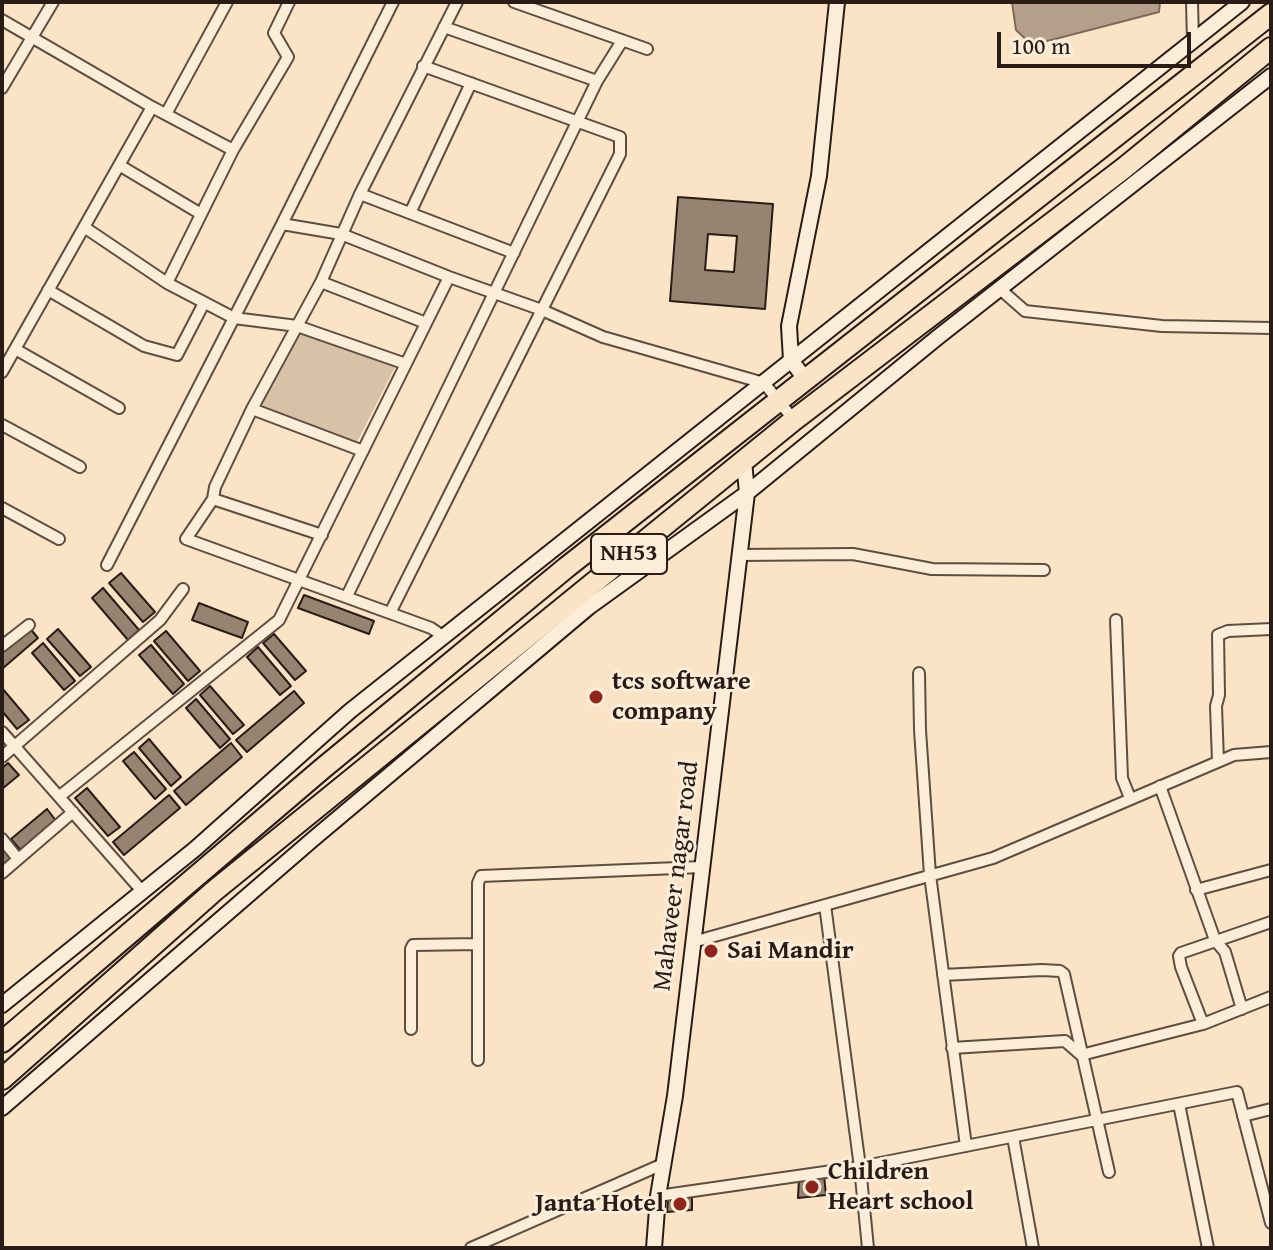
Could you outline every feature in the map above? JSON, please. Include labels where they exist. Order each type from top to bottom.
[{"type":"highway","name":"NH53","points":[[2,1042],[322,769],[554,577],[1271,14]]},
{"type":"highway","name":"NH53","points":[[2,1079],[226,881],[794,420],[1124,168],[1271,48]]},
{"type":"main road","points":[[805,379],[791,360],[789,326],[819,176],[837,2]]},
{"type":"main road","points":[[2,1005],[195,849],[350,711],[1242,2]]},
{"type":"main road","points":[[2,1108],[312,840],[589,607],[747,493],[1271,76]]},
{"type":"main road","name":"Mahaveer nagar road","points":[[650,1246],[675,1096],[747,493],[744,461]]},
{"type":"street","points":[[2,88],[53,2]]},
{"type":"street","points":[[166,114],[227,2]]},
{"type":"street","points":[[167,283],[233,150],[288,57],[274,33],[289,2]]},
{"type":"street","points":[[107,565],[393,2]]},
{"type":"street","points":[[444,637],[431,628],[347,596],[186,539],[213,499],[215,487],[252,409],[321,282],[360,194],[457,2]]},
{"type":"street","points":[[514,2],[647,49]]},
{"type":"street","points":[[1192,2],[1193,41]]},
{"type":"street","points":[[2,20],[233,150]]},
{"type":"street","points":[[444,27],[597,81]]},
{"type":"street","points":[[347,596],[597,81],[622,41]]},
{"type":"street","points":[[390,613],[620,154],[620,137],[423,66]]},
{"type":"street","points":[[411,211],[471,83]]},
{"type":"street","points":[[2,372],[152,107]]},
{"type":"street","points":[[119,165],[201,214]]},
{"type":"street","points":[[360,194],[514,253]]},
{"type":"street","points":[[282,224],[341,234],[542,310],[603,337],[764,383],[794,420]]},
{"type":"street","points":[[84,227],[167,283],[234,318],[297,326],[406,364]]},
{"type":"street","points":[[60,796],[279,620],[449,277]]},
{"type":"street","points":[[321,282],[426,323]]},
{"type":"street","points":[[1000,289],[1025,311],[1162,326],[1271,328]]},
{"type":"street","points":[[48,290],[144,346],[177,355],[204,303]]},
{"type":"street","points":[[15,349],[119,408]]},
{"type":"street","points":[[252,409],[363,451]]},
{"type":"street","points":[[2,425],[80,467]]},
{"type":"street","points":[[213,499],[322,535]]},
{"type":"street","points":[[2,508],[59,539]]},
{"type":"street","points":[[739,555],[853,554],[932,569],[1044,570]]},
{"type":"street","points":[[2,757],[160,620],[183,589]]},
{"type":"street","points":[[1116,620],[1122,778],[1130,798]]},
{"type":"street","points":[[2,646],[29,625]]},
{"type":"street","points":[[1218,761],[1218,635],[1228,631],[1271,629]]},
{"type":"street","points":[[919,673],[930,875],[966,1146]]},
{"type":"street","points":[[2,732],[142,891]]},
{"type":"street","points":[[693,942],[993,858],[1218,761],[1234,755],[1271,752]]},
{"type":"street","points":[[1160,786],[1215,940],[1225,952],[1242,1009]]},
{"type":"street","points":[[2,873],[73,812]]},
{"type":"street","points":[[2,839],[18,859]]},
{"type":"street","points":[[478,1060],[478,883],[481,876],[702,867]]},
{"type":"street","points":[[1196,890],[1271,870]]},
{"type":"street","points":[[825,905],[868,1247],[854,1248]]},
{"type":"street","points":[[1203,1024],[1179,956],[1188,949],[1271,922]]},
{"type":"street","points":[[411,1029],[413,945],[478,944]]},
{"type":"street","points":[[943,975],[1060,971],[1068,986],[1109,1172]]},
{"type":"street","points":[[1081,1055],[1203,1024],[1271,997]]},
{"type":"street","points":[[952,1048],[1065,1041],[1081,1055]]},
{"type":"street","points":[[658,1196],[860,1167],[1237,1092],[1271,1223]]},
{"type":"street","points":[[1179,1104],[1208,1248]]},
{"type":"street","points":[[1243,1116],[1271,1109]]},
{"type":"street","points":[[1013,1137],[1033,1248]]},
{"type":"street","points":[[471,1248],[663,1164]]},
{"type":"shaded area","points":[[1012,2],[1160,2],[1159,12],[1032,45],[1016,30]]},
{"type":"shaded area","points":[[298,326],[396,365],[356,444],[260,405]]},
{"type":"building","points":[[678,197],[773,204],[765,309],[670,301]],"holes":[[[708,234],[737,236],[734,272],[705,270]]]},
{"type":"building","points":[[121,573],[155,612],[143,622],[109,583]]},
{"type":"building","points":[[103,588],[139,630],[128,640],[92,598]]},
{"type":"building","points":[[304,595],[374,621],[369,634],[298,608]]},
{"type":"building","points":[[199,603],[248,622],[242,638],[192,620]]},
{"type":"building","points":[[28,626],[38,638],[2,669],[2,648]]},
{"type":"building","points":[[58,629],[91,667],[80,676],[47,639]]},
{"type":"building","points":[[166,631],[200,671],[188,681],[154,641]]},
{"type":"building","points":[[274,634],[306,671],[295,680],[263,643]]},
{"type":"building","points":[[43,643],[75,681],[64,690],[32,653]]},
{"type":"building","points":[[151,645],[184,684],[173,694],[139,655]]},
{"type":"building","points":[[258,647],[291,686],[280,695],[247,657]]},
{"type":"building","points":[[210,686],[244,725],[233,734],[200,695]]},
{"type":"building","points":[[2,688],[29,720],[17,729],[2,711]]},
{"type":"building","points":[[294,691],[304,703],[247,752],[236,740]]},
{"type":"building","points":[[196,699],[230,739],[220,748],[186,708]]},
{"type":"building","points":[[149,739],[181,777],[171,786],[139,748]]},
{"type":"building","points":[[231,743],[242,757],[186,805],[174,791]]},
{"type":"building","points":[[134,752],[166,789],[155,799],[123,761]]},
{"type":"building","points":[[8,763],[19,775],[2,789],[2,768]]},
{"type":"building","points":[[87,788],[120,827],[108,836],[75,798]]},
{"type":"building","points":[[169,795],[180,808],[124,855],[113,842]]},
{"type":"building","points":[[47,809],[57,822],[22,852],[11,839]]},
{"type":"building","points":[[2,843],[15,858],[4,867],[2,865]]},
{"type":"building","name":"Children Heart school","points":[[824,1175],[826,1195],[798,1198],[799,1178]]},
{"type":"building","name":"Janta Hotel","points":[[692,1197],[692,1210],[667,1212],[668,1199]]},
{"type":"place","name":"tcs software company","points":[[596,697]]},
{"type":"place","name":"Sai Mandir","points":[[711,951]]},
{"type":"place","name":"Children Heart school","points":[[812,1187]]},
{"type":"place","name":"Janta Hotel","points":[[680,1204]]}]
